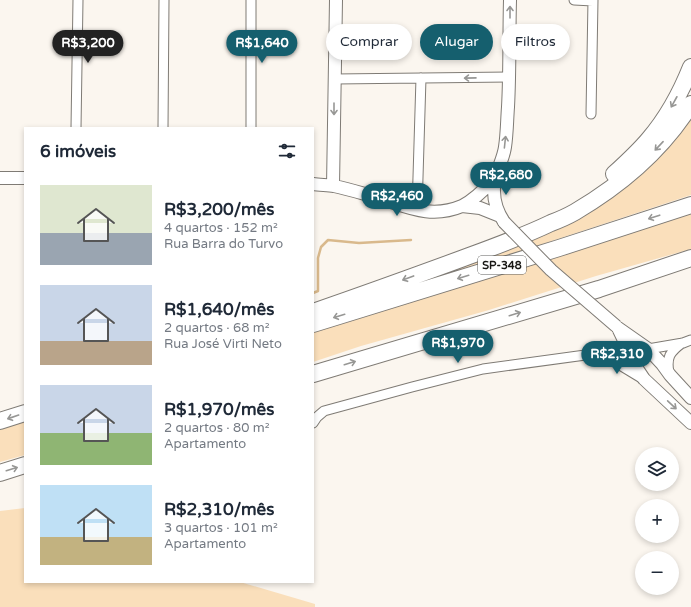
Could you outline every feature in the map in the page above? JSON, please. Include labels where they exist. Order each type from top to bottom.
[{"type":"highway","points":[[510,240],[569,207],[593,191],[634,155],[650,138],[664,119],[691,67]]},
{"type":"highway","points":[[314,312],[405,280],[542,228],[574,212],[598,198],[641,164],[675,128],[691,104]]},
{"type":"highway","name":"SP-348","points":[[314,324],[560,248],[691,205]]},
{"type":"highway","points":[[314,374],[599,289],[691,258]]},
{"type":"highway","points":[[599,289],[668,277],[691,269]]},
{"type":"highway","points":[[0,422],[24,413]]},
{"type":"highway","points":[[0,473],[24,465]]},
{"type":"main road","points":[[333,186],[336,0]]},
{"type":"main road","points":[[314,184],[333,186],[430,212],[449,210],[462,206],[483,191],[494,179],[501,163],[505,147],[509,77],[510,0]]},
{"type":"main road","points":[[0,178],[24,178]]},
{"type":"main road","points":[[494,179],[494,197],[502,219]]},
{"type":"main road","points":[[462,206],[480,208],[502,219],[551,270],[617,327],[648,349],[691,398]]},
{"type":"main road","points":[[617,327],[634,364],[648,383],[691,423]]},
{"type":"main road","points":[[630,353],[648,349]]},
{"type":"main road","points":[[648,383],[664,382],[670,375]]},
{"type":"street","points":[[76,127],[78,0]]},
{"type":"street","points":[[163,127],[164,0]]},
{"type":"street","points":[[251,0],[251,127]]},
{"type":"street","points":[[574,0],[593,0],[591,114]]},
{"type":"street","points":[[335,79],[509,77]]},
{"type":"street","points":[[418,210],[421,78]]},
{"type":"street","points":[[648,349],[687,341]]},
{"type":"street","points":[[670,375],[668,363],[673,350],[687,341]]},
{"type":"street","points":[[314,422],[324,411],[474,370],[600,353],[630,353]]},
{"type":"street","points":[[600,353],[648,383]]},
{"type":"shaded area","points":[[691,117],[691,195],[461,271],[444,274],[398,288],[558,226]]},
{"type":"shaded area","points":[[691,214],[691,249],[596,276],[489,310],[361,346],[314,362],[314,330]]},
{"type":"shaded area","points":[[24,421],[24,455],[0,462],[0,430]]},
{"type":"shaded area","points":[[24,508],[24,583],[243,583],[315,604],[315,607],[0,607],[0,511]]},
{"type":"waterway","points":[[314,293],[318,291],[318,258],[321,247],[328,240],[359,243],[411,240]]}]
